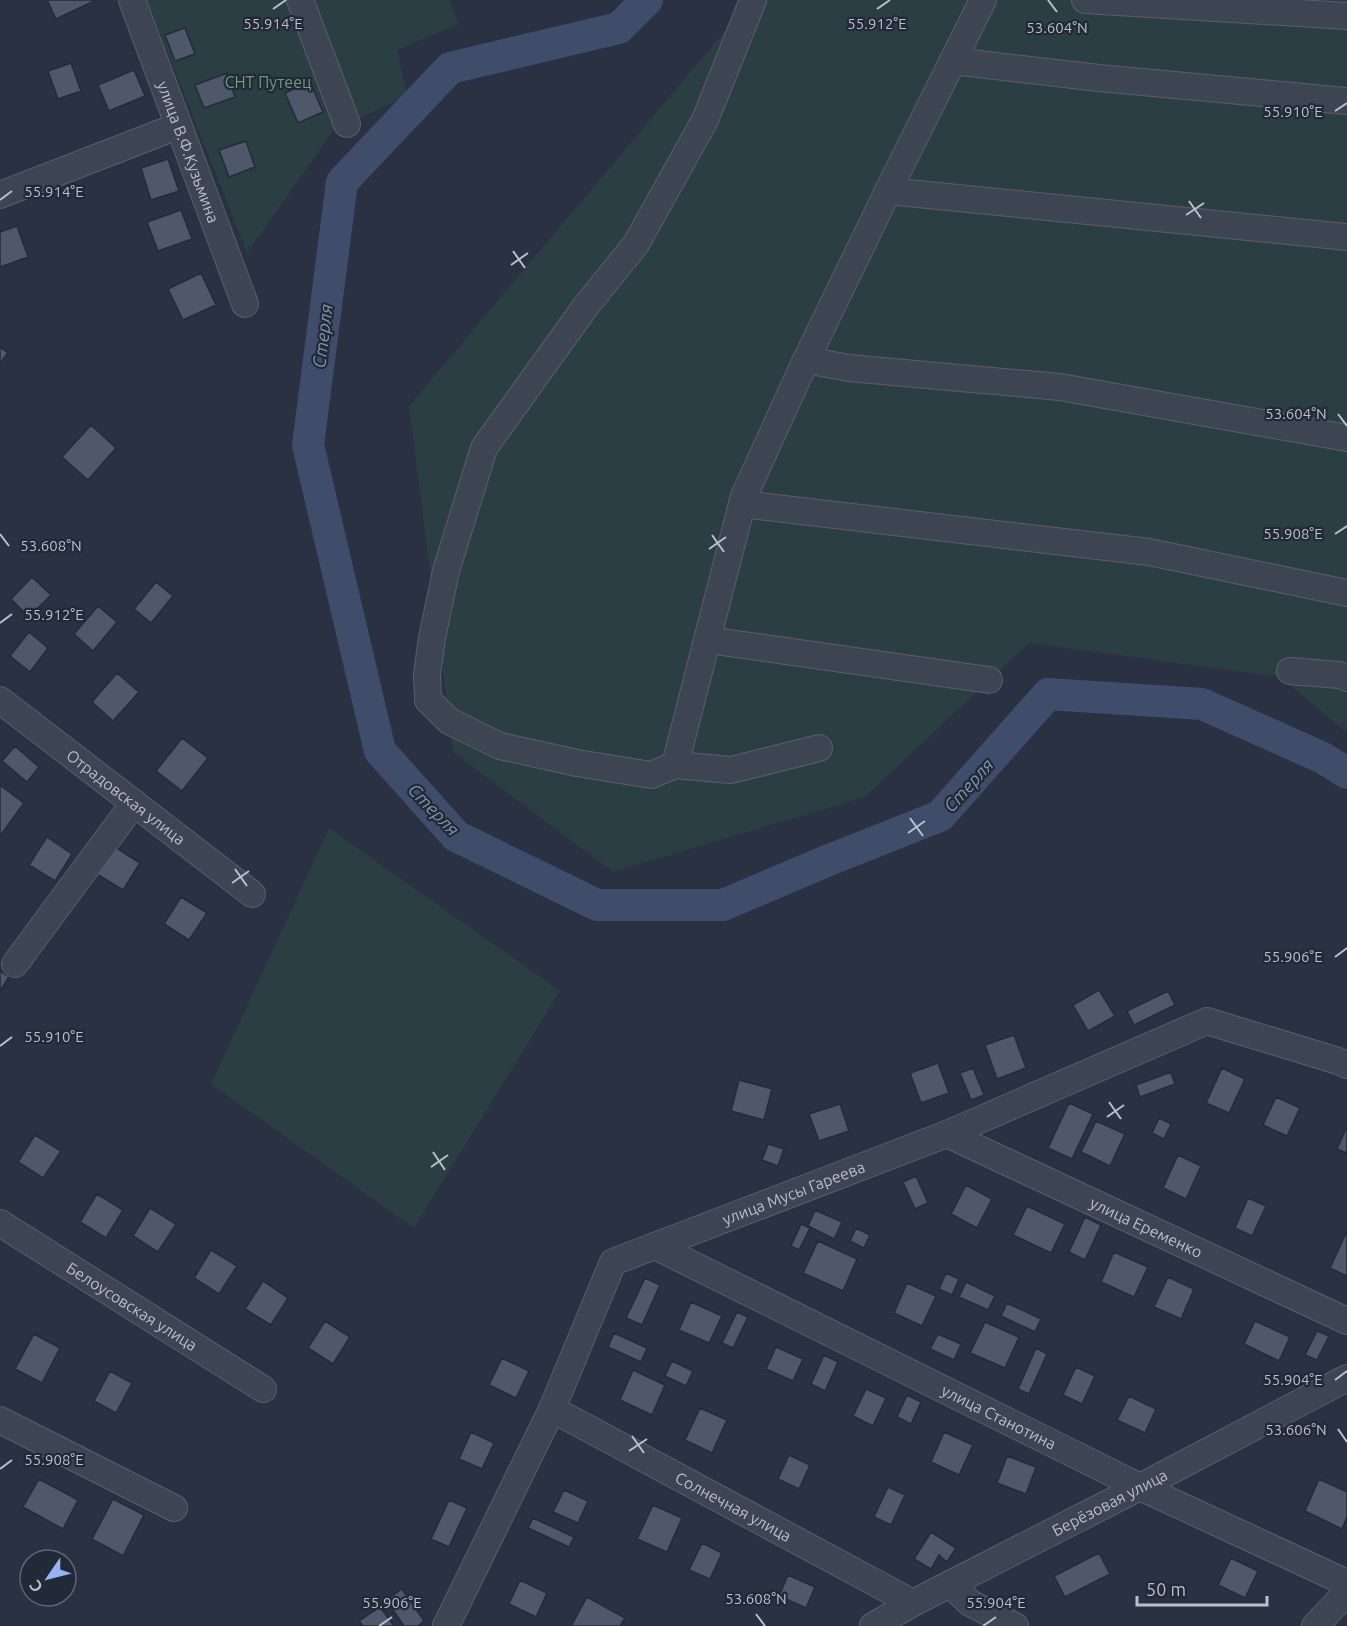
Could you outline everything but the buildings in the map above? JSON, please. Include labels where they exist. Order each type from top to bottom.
[{"type":"street","name":"улица В.Ф.Кузьмина","points":[[132,0],[245,304]]},
{"type":"street","points":[[300,0],[347,124]]},
{"type":"street","points":[[753,0],[705,120],[636,244],[586,306],[484,448],[446,571],[432,638],[427,674],[428,700],[449,721],[500,746],[577,763],[651,774],[675,765],[731,770],[819,748]]},
{"type":"street","points":[[675,765],[744,496],[806,360],[983,0]]},
{"type":"street","points":[[1085,0],[1347,16]]},
{"type":"street","points":[[953,61],[1099,78],[1347,101]]},
{"type":"street","points":[[0,195],[178,126]]},
{"type":"street","points":[[888,191],[1347,237]]},
{"type":"street","points":[[806,360],[849,368],[1060,387],[1347,438]]},
{"type":"street","points":[[742,504],[1149,552],[1347,593]]},
{"type":"street","points":[[708,640],[989,680]]},
{"type":"street","points":[[1290,671],[1339,675],[1347,678]]},
{"type":"street","name":"Отрадовская улица","points":[[0,700],[252,894]]},
{"type":"street","points":[[15,964],[134,803]]},
{"type":"street","name":"улица Мусы Гареева","points":[[448,1626],[552,1409],[613,1262],[947,1134],[1207,1021],[1347,1065]]},
{"type":"street","name":"улица Еременко","points":[[947,1134],[1347,1322]]},
{"type":"street","name":"Белоусовская улица","points":[[0,1223],[263,1389]]},
{"type":"street","name":"улица Станотина","points":[[655,1246],[1140,1486],[1347,1583]]},
{"type":"street","name":"Берёзовая улица","points":[[873,1626],[913,1603],[1347,1378]]},
{"type":"street","name":"Солнечная улица","points":[[552,1409],[913,1603]]},
{"type":"street","points":[[0,1420],[174,1508]]},
{"type":"street","points":[[951,1584],[970,1603],[1015,1626]]},
{"type":"street","points":[[1315,1626],[1347,1592]]},
{"type":"green space","name":"СНТ Путеец","points":[[147,0],[449,0],[459,24],[397,50],[407,96],[333,131],[247,253]]},
{"type":"green space","points":[[751,0],[1347,0],[1347,733],[1280,677],[1029,643],[865,797],[613,872],[453,752],[409,406]]},
{"type":"green space","points":[[329,828],[560,991],[414,1228],[211,1084]]},
{"type":"waterway","name":"Стерля","points":[[647,0],[619,28],[450,68],[342,182],[308,445],[380,751],[456,836],[597,905],[723,905],[940,816],[1048,694],[1202,704],[1323,758],[1347,773]]}]
